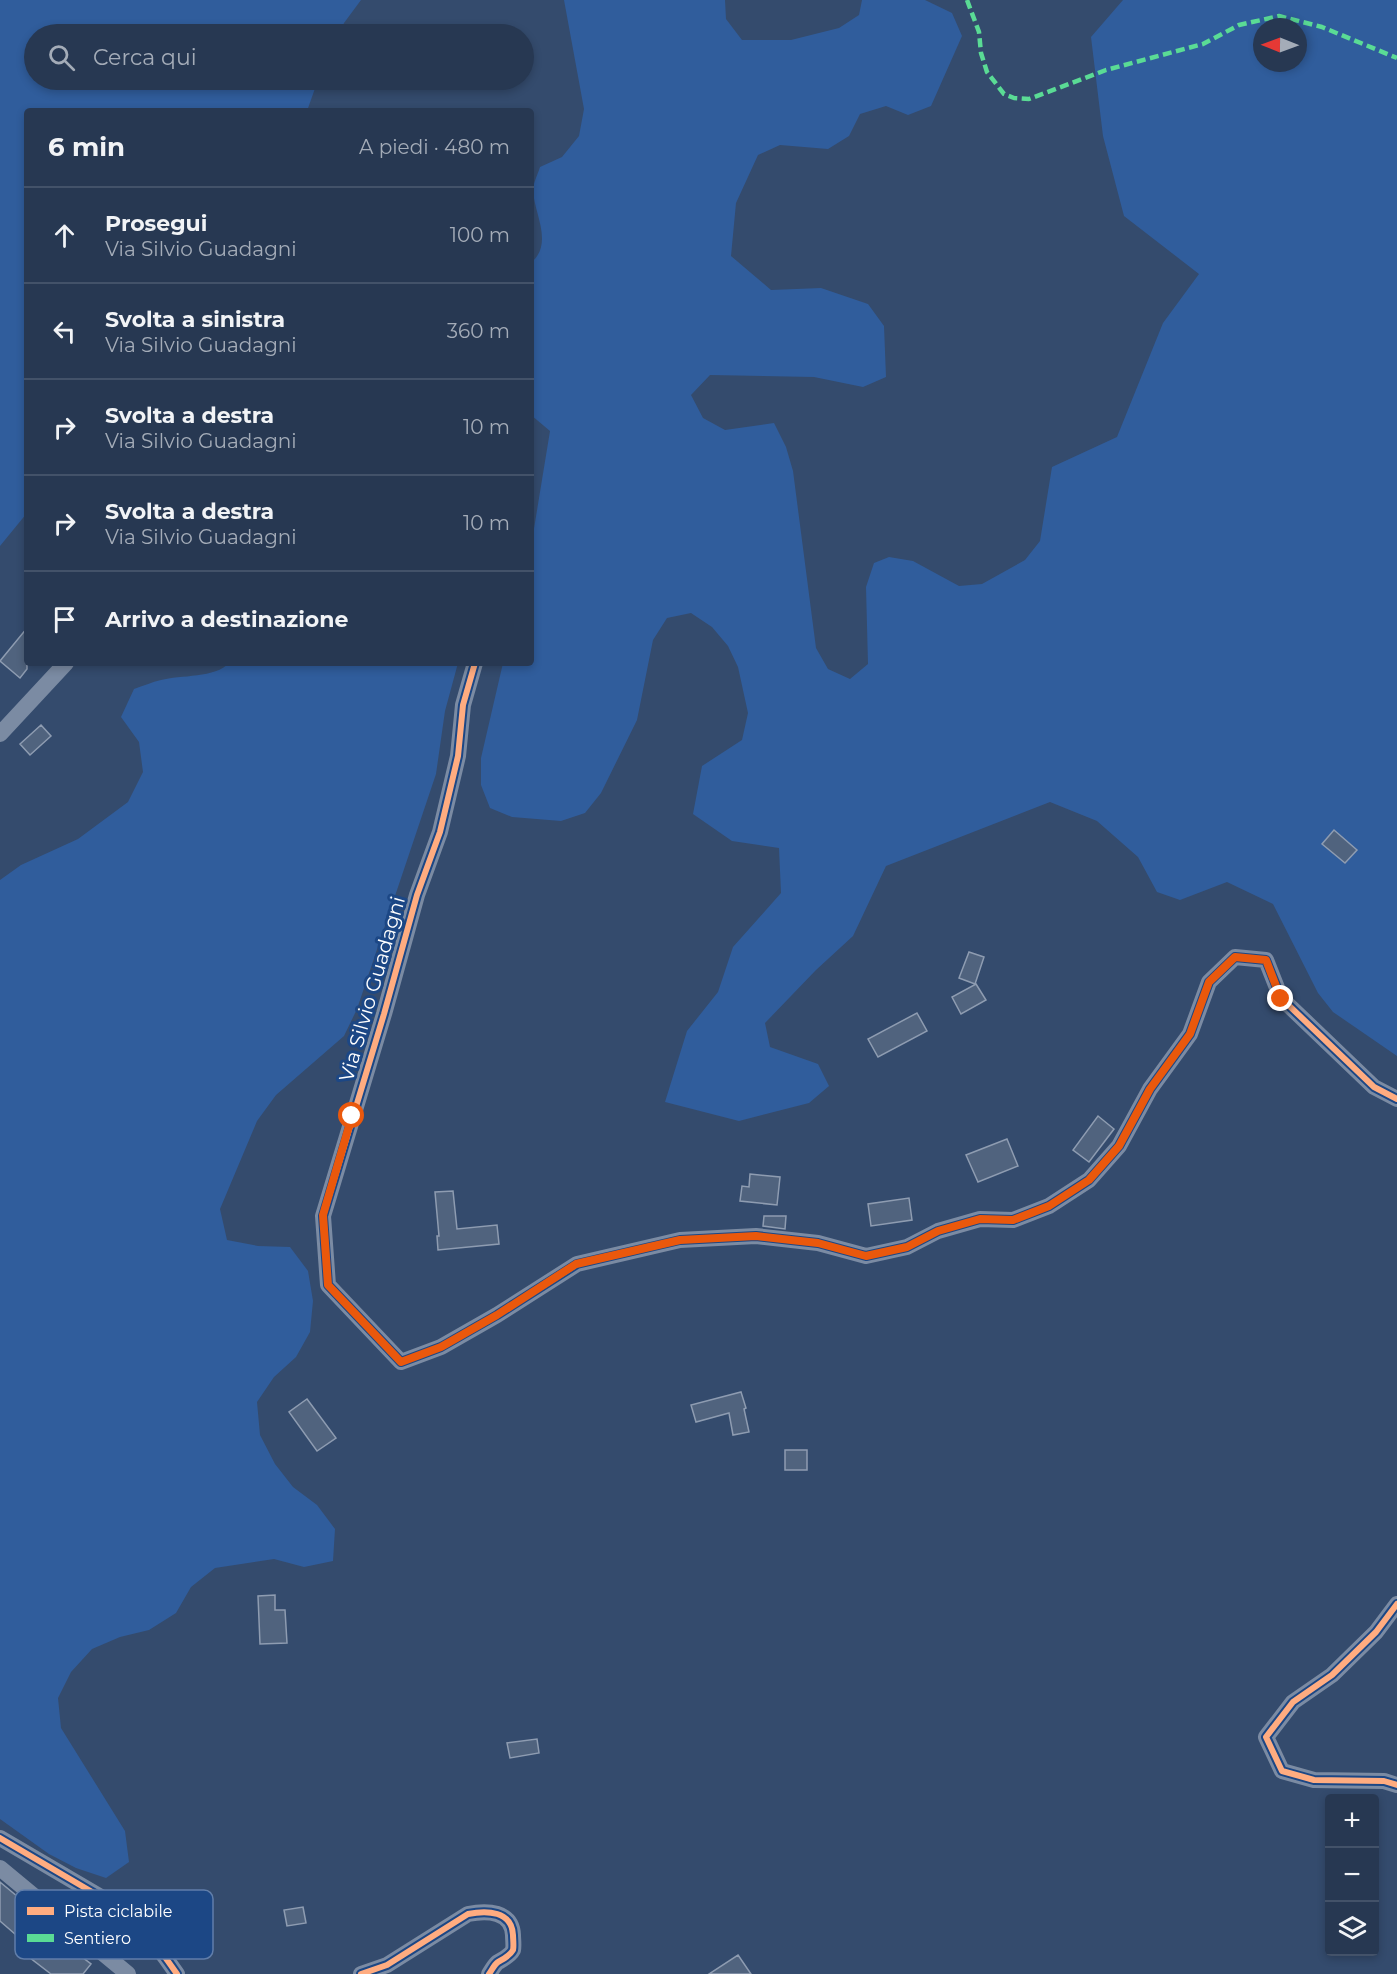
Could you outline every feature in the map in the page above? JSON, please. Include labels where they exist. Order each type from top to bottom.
[{"type":"street","points":[[0,734],[63,666]]},
{"type":"street","name":"Via Silvio Guadagni","points":[[474,666],[463,705],[458,756],[440,832],[417,895],[384,1014],[323,1215],[328,1285],[401,1362],[441,1347],[497,1315],[576,1264],[680,1240],[756,1236],[818,1243],[866,1256],[907,1247],[938,1231],[980,1219],[1013,1220],[1049,1206],[1089,1180],[1119,1146],[1150,1089],[1190,1034],[1209,982],[1235,957],[1266,960],[1281,999],[1374,1087],[1397,1100]]},
{"type":"street","points":[[1397,1604],[1376,1632],[1332,1675],[1293,1702],[1266,1737],[1282,1771],[1314,1780],[1384,1781],[1397,1785]]},
{"type":"street","points":[[0,1838],[89,1890]]},
{"type":"street","points":[[0,1868],[27,1890]]},
{"type":"street","points":[[361,1974],[387,1965],[468,1914],[482,1911],[495,1912],[506,1917],[513,1932],[513,1949],[496,1964],[489,1974]]},
{"type":"street","points":[[110,1959],[128,1974]]},
{"type":"street","points":[[167,1959],[177,1974]]},
{"type":"shaded area","points":[[0,0],[361,0],[344,24],[24,24],[24,90],[314,90],[308,108],[24,108],[24,517],[0,546]]},
{"type":"shaded area","points":[[564,0],[725,0],[726,19],[742,40],[791,40],[839,28],[859,15],[862,0],[925,0],[952,13],[962,36],[931,106],[908,115],[886,106],[860,114],[849,136],[828,149],[780,145],[758,155],[736,203],[731,256],[771,290],[821,288],[868,304],[884,326],[886,377],[863,387],[814,377],[710,375],[691,395],[703,418],[725,430],[774,423],[786,447],[793,471],[816,648],[828,669],[850,679],[868,664],[866,587],[874,563],[889,557],[913,561],[959,586],[982,584],[1025,560],[1040,541],[1052,467],[1117,437],[1163,323],[1199,274],[1124,216],[1103,136],[1091,37],[1123,0],[1397,0],[1397,1056],[1333,1012],[1318,993],[1273,904],[1227,882],[1180,900],[1157,892],[1138,857],[1097,821],[1050,802],[886,866],[853,936],[816,970],[765,1023],[770,1047],[818,1064],[829,1086],[809,1103],[739,1121],[665,1102],[687,1031],[718,992],[733,947],[781,893],[779,848],[732,841],[693,814],[702,766],[742,740],[748,713],[738,667],[728,646],[712,627],[691,613],[667,618],[653,640],[637,720],[601,793],[585,813],[561,821],[512,817],[490,808],[481,785],[481,758],[502,666],[534,666],[534,529],[550,431],[534,418],[534,260],[541,247],[542,237],[534,199],[534,184],[540,167],[562,157],[579,136],[584,109]]},
{"type":"shaded area","points":[[225,666],[457,666],[445,711],[436,774],[357,1009],[344,1036],[276,1095],[257,1121],[220,1209],[227,1240],[258,1246],[290,1247],[308,1271],[313,1301],[310,1332],[296,1357],[274,1377],[257,1402],[260,1435],[275,1464],[293,1487],[317,1505],[335,1529],[333,1561],[304,1567],[274,1559],[215,1568],[191,1587],[176,1613],[149,1630],[120,1637],[92,1649],[71,1672],[58,1698],[61,1728],[125,1831],[129,1862],[106,1878],[76,1868],[49,1854],[0,1819],[0,880],[21,865],[78,839],[128,802],[143,772],[139,742],[121,717],[134,689],[169,678],[207,674]]},
{"type":"building","points":[[24,632],[24,666],[27,666],[27,669],[20,678],[0,661]]},
{"type":"building","points":[[41,725],[51,736],[30,755],[20,744]]},
{"type":"building","points":[[1334,830],[1357,850],[1345,863],[1322,844]]},
{"type":"building","points":[[969,952],[984,957],[975,984],[959,978]]},
{"type":"building","points":[[976,984],[986,1000],[961,1014],[952,997]]},
{"type":"building","points":[[917,1013],[927,1031],[878,1057],[868,1039]]},
{"type":"building","points":[[1098,1116],[1114,1129],[1089,1162],[1073,1150]]},
{"type":"building","points":[[1007,1139],[1018,1166],[978,1182],[966,1155]]},
{"type":"building","points":[[750,1174],[780,1177],[777,1205],[740,1201],[742,1186],[749,1187]]},
{"type":"building","points":[[453,1191],[457,1229],[497,1225],[499,1244],[438,1250],[435,1192]]},
{"type":"building","points":[[909,1198],[912,1220],[871,1226],[868,1204]]},
{"type":"building","points":[[764,1216],[786,1216],[785,1229],[763,1226]]},
{"type":"building","points":[[741,1392],[749,1432],[733,1435],[729,1413],[696,1422],[691,1405]]},
{"type":"building","points":[[307,1399],[336,1438],[317,1451],[289,1412]]},
{"type":"building","points":[[785,1450],[807,1450],[807,1470],[785,1470]]},
{"type":"building","points":[[275,1595],[275,1610],[285,1610],[287,1643],[260,1644],[258,1596]]},
{"type":"building","points":[[537,1739],[539,1753],[510,1758],[507,1743]]},
{"type":"building","points":[[0,1882],[15,1894],[15,1934],[0,1921]]},
{"type":"building","points":[[303,1907],[306,1923],[287,1926],[284,1910]]},
{"type":"building","points":[[738,1955],[751,1974],[709,1974]]},
{"type":"building","points":[[32,1959],[84,1959],[91,1964],[83,1974],[51,1974]]},
{"type":"marked path","points":[[967,0],[979,32],[981,53],[987,72],[1004,94],[1014,98],[1029,99],[1106,70],[1203,44],[1239,25],[1279,16],[1322,27],[1397,58]]},
{"type":"cycle path","points":[[474,666],[463,705],[458,756],[440,832],[417,895],[323,1216],[328,1285],[401,1362],[441,1347],[497,1315],[577,1264],[680,1240],[756,1236],[818,1243],[866,1256],[907,1247],[938,1231],[980,1219],[1013,1220],[1049,1206],[1089,1180],[1119,1146],[1150,1089],[1190,1034],[1209,982],[1235,957],[1266,960],[1281,998],[1374,1087],[1397,1099]]},
{"type":"cycle path","points":[[1397,1604],[1376,1632],[1332,1675],[1293,1702],[1266,1737],[1282,1771],[1314,1780],[1384,1781],[1397,1785]]},
{"type":"cycle path","points":[[0,1838],[89,1890]]},
{"type":"cycle path","points":[[361,1974],[387,1965],[468,1914],[483,1912],[503,1917],[512,1927],[513,1935],[512,1952],[497,1963],[489,1974]]},
{"type":"cycle path","points":[[167,1959],[177,1974]]},
{"type":"route","points":[[352,1116],[323,1215],[328,1285],[401,1362],[441,1347],[497,1315],[576,1264],[680,1240],[756,1236],[818,1243],[866,1256],[907,1247],[938,1231],[980,1219],[1013,1220],[1049,1206],[1089,1180],[1119,1146],[1150,1089],[1190,1034],[1209,982],[1235,957],[1266,960],[1281,999]]}]
